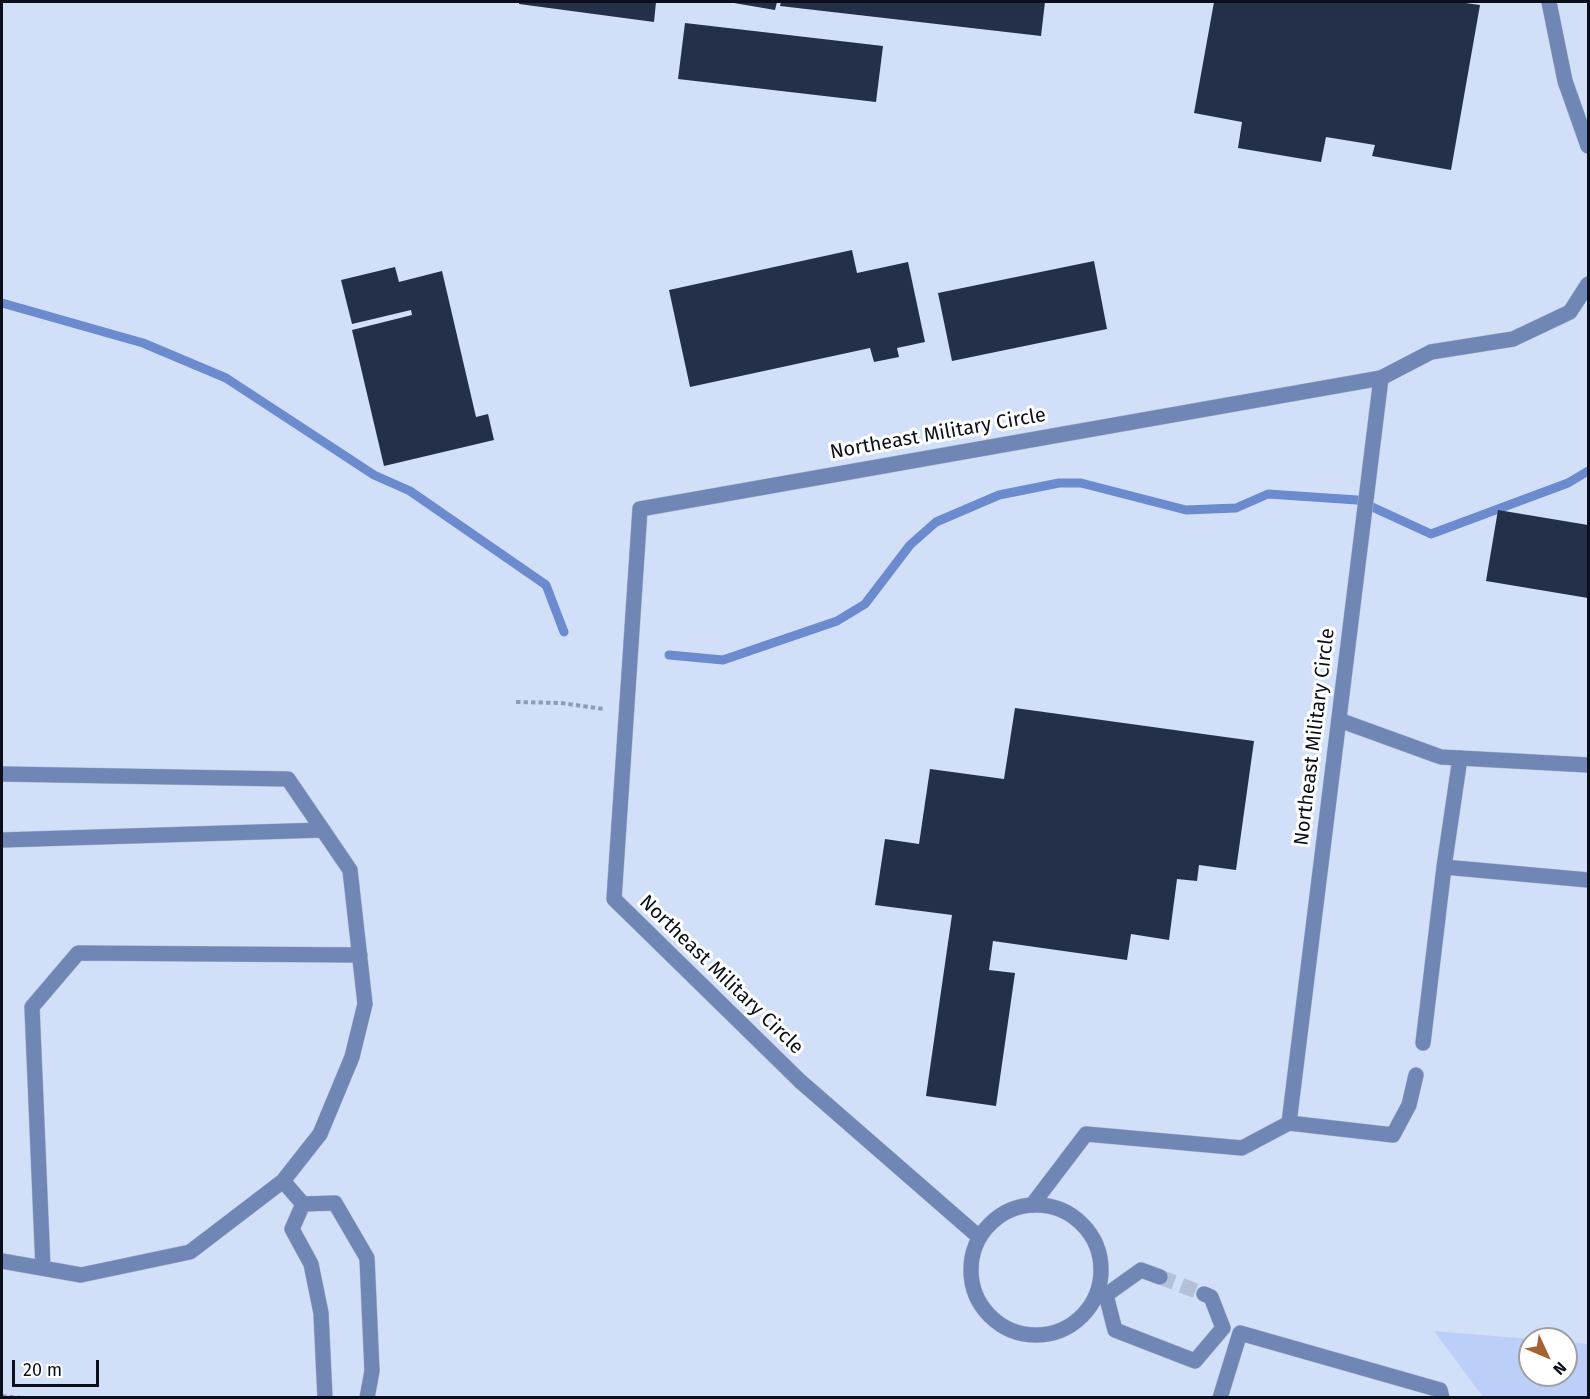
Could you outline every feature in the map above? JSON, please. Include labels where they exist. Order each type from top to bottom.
[{"type":"street","points":[[1550,2],[1565,81],[1588,146]]},
{"type":"street","points":[[1381,378],[1431,352],[1513,339],[1570,312],[1588,284]]},
{"type":"street","name":"Northeast Military Circle","points":[[980,1237],[800,1081],[614,899],[640,508],[1381,378],[1289,1123]]},
{"type":"street","points":[[1339,720],[1441,757],[1588,765]]},
{"type":"street","points":[[1423,1043],[1444,867],[1460,758]]},
{"type":"street","points":[[2,774],[288,779],[350,870],[365,1004],[352,1057],[320,1134],[283,1181],[190,1252],[81,1275],[2,1261]]},
{"type":"street","points":[[2,840],[323,830]]},
{"type":"street","points":[[1444,867],[1588,880]]},
{"type":"street","points":[[43,1268],[32,1007],[78,953],[360,955]]},
{"type":"street","points":[[1032,1205],[1086,1134],[1242,1148],[1289,1123],[1393,1135],[1409,1105],[1416,1075]]},
{"type":"street","points":[[283,1181],[303,1204]]},
{"type":"street","points":[[303,1204],[335,1203],[367,1258],[372,1371],[367,1398]]},
{"type":"street","points":[[303,1204],[292,1229],[311,1264],[321,1313],[325,1398]]},
{"type":"street","points":[[1160,1277],[1141,1270],[1102,1293],[1074,1323],[1054,1333],[1032,1335],[1010,1330],[992,1318],[978,1301],[971,1280],[972,1258],[980,1237],[993,1221],[1011,1210],[1032,1205],[1053,1206],[1072,1215],[1087,1229],[1098,1247],[1102,1268],[1102,1293],[1115,1330],[1195,1361],[1223,1328]]},
{"type":"street","points":[[1204,1294],[1211,1297],[1223,1328]]},
{"type":"street","points":[[1223,1328],[1440,1389],[1442,1398]]},
{"type":"street","points":[[1220,1398],[1240,1333]]},
{"type":"path","points":[[516,702],[561,703],[626,712]]},
{"type":"path","points":[[2,1396],[21,1398]]},
{"type":"shaded area","points":[[1434,1331],[1518,1338],[1518,1387],[1578,1387],[1578,1343],[1588,1344],[1588,1397],[1483,1397]]},
{"type":"building","points":[[519,2],[656,2],[654,22],[519,4]]},
{"type":"building","points":[[728,2],[777,2],[775,10]]},
{"type":"building","points":[[781,2],[1045,2],[1041,36],[780,6]]},
{"type":"building","points":[[1214,2],[1458,2],[1480,5],[1451,170],[1372,156],[1375,145],[1326,137],[1321,162],[1238,148],[1242,122],[1194,113]]},
{"type":"building","points":[[685,23],[883,46],[876,102],[678,79]]},
{"type":"building","points":[[852,250],[857,273],[908,262],[925,342],[897,348],[899,357],[874,362],[870,348],[690,387],[669,290]]},
{"type":"building","points":[[1094,261],[1107,329],[952,361],[938,293]]},
{"type":"building","points":[[395,267],[399,282],[442,271],[476,417],[488,414],[494,440],[384,466],[352,330],[412,315],[411,310],[352,324],[341,280]]},
{"type":"building","points":[[1498,510],[1588,525],[1588,598],[1486,581]]},
{"type":"building","points":[[1015,708],[1254,741],[1236,870],[1199,865],[1197,881],[1177,879],[1169,940],[1131,934],[1127,960],[993,941],[989,970],[1015,973],[996,1106],[926,1096],[952,915],[875,905],[885,839],[919,844],[930,769],[1004,779]]},
{"type":"waterway","points":[[2,303],[143,343],[226,378],[374,475],[410,491],[546,585],[564,632]]},
{"type":"waterway","points":[[669,655],[723,660],[837,621],[865,604],[910,545],[936,522],[999,495],[1059,483],[1081,483],[1186,510],[1236,508],[1268,494],[1357,500],[1431,534],[1568,483],[1588,471]]},
{"type":"tunnel","points":[[1160,1277],[1204,1294]]}]
